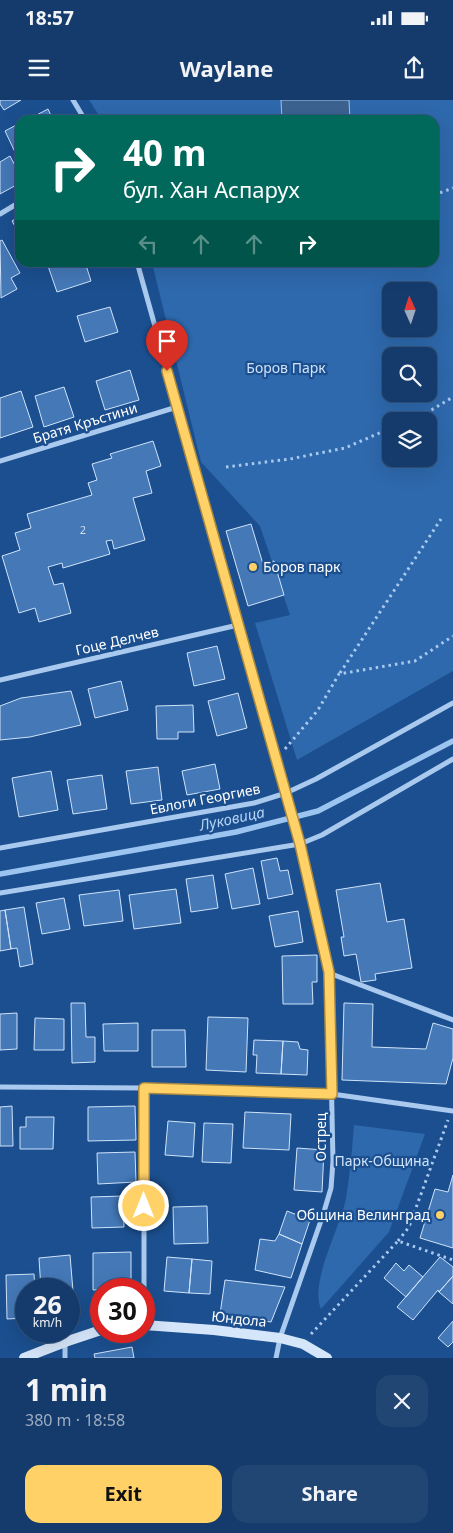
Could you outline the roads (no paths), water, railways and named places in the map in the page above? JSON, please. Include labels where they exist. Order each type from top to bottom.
[{"type":"main road","name":"Юндола","points":[[155,1326],[214,1330],[280,1338],[303,1344],[327,1358]]},
{"type":"main road","points":[[24,1358],[62,1343]]},
{"type":"street","points":[[73,100],[82,115]]},
{"type":"street","points":[[0,214],[15,205]]},
{"type":"street","name":"Острец","points":[[138,267],[300,844],[329,972],[333,1161],[331,1188],[280,1338],[276,1358]]},
{"type":"street","name":"Братя Кръстини","points":[[0,461],[177,407]]},
{"type":"street","name":"Гоце Делчев","points":[[0,680],[238,625]]},
{"type":"street","name":"Евлоги Георгиев","points":[[0,848],[254,802],[286,793],[316,779],[453,704]]},
{"type":"street","points":[[0,893],[300,844],[322,835],[453,759]]},
{"type":"street","points":[[329,972],[453,1020]]},
{"type":"street","points":[[0,1087],[144,1088],[332,1094],[452,1111]]},
{"type":"street","points":[[144,1088],[144,1278]]},
{"type":"street","points":[[65,1343],[65,1358]]},
{"type":"waterway","name":"Луковица","points":[[0,874],[236,832],[318,811],[453,741]]},
{"type":"place","name":"Боров парк","points":[[253,567]]},
{"type":"place","name":"Община Велинград","points":[[440,1215]]},
{"type":"park label","name":"Боров Парк","points":[[286,368]]},
{"type":"park label","name":"Парк-Община","points":[[382,1161]]}]
